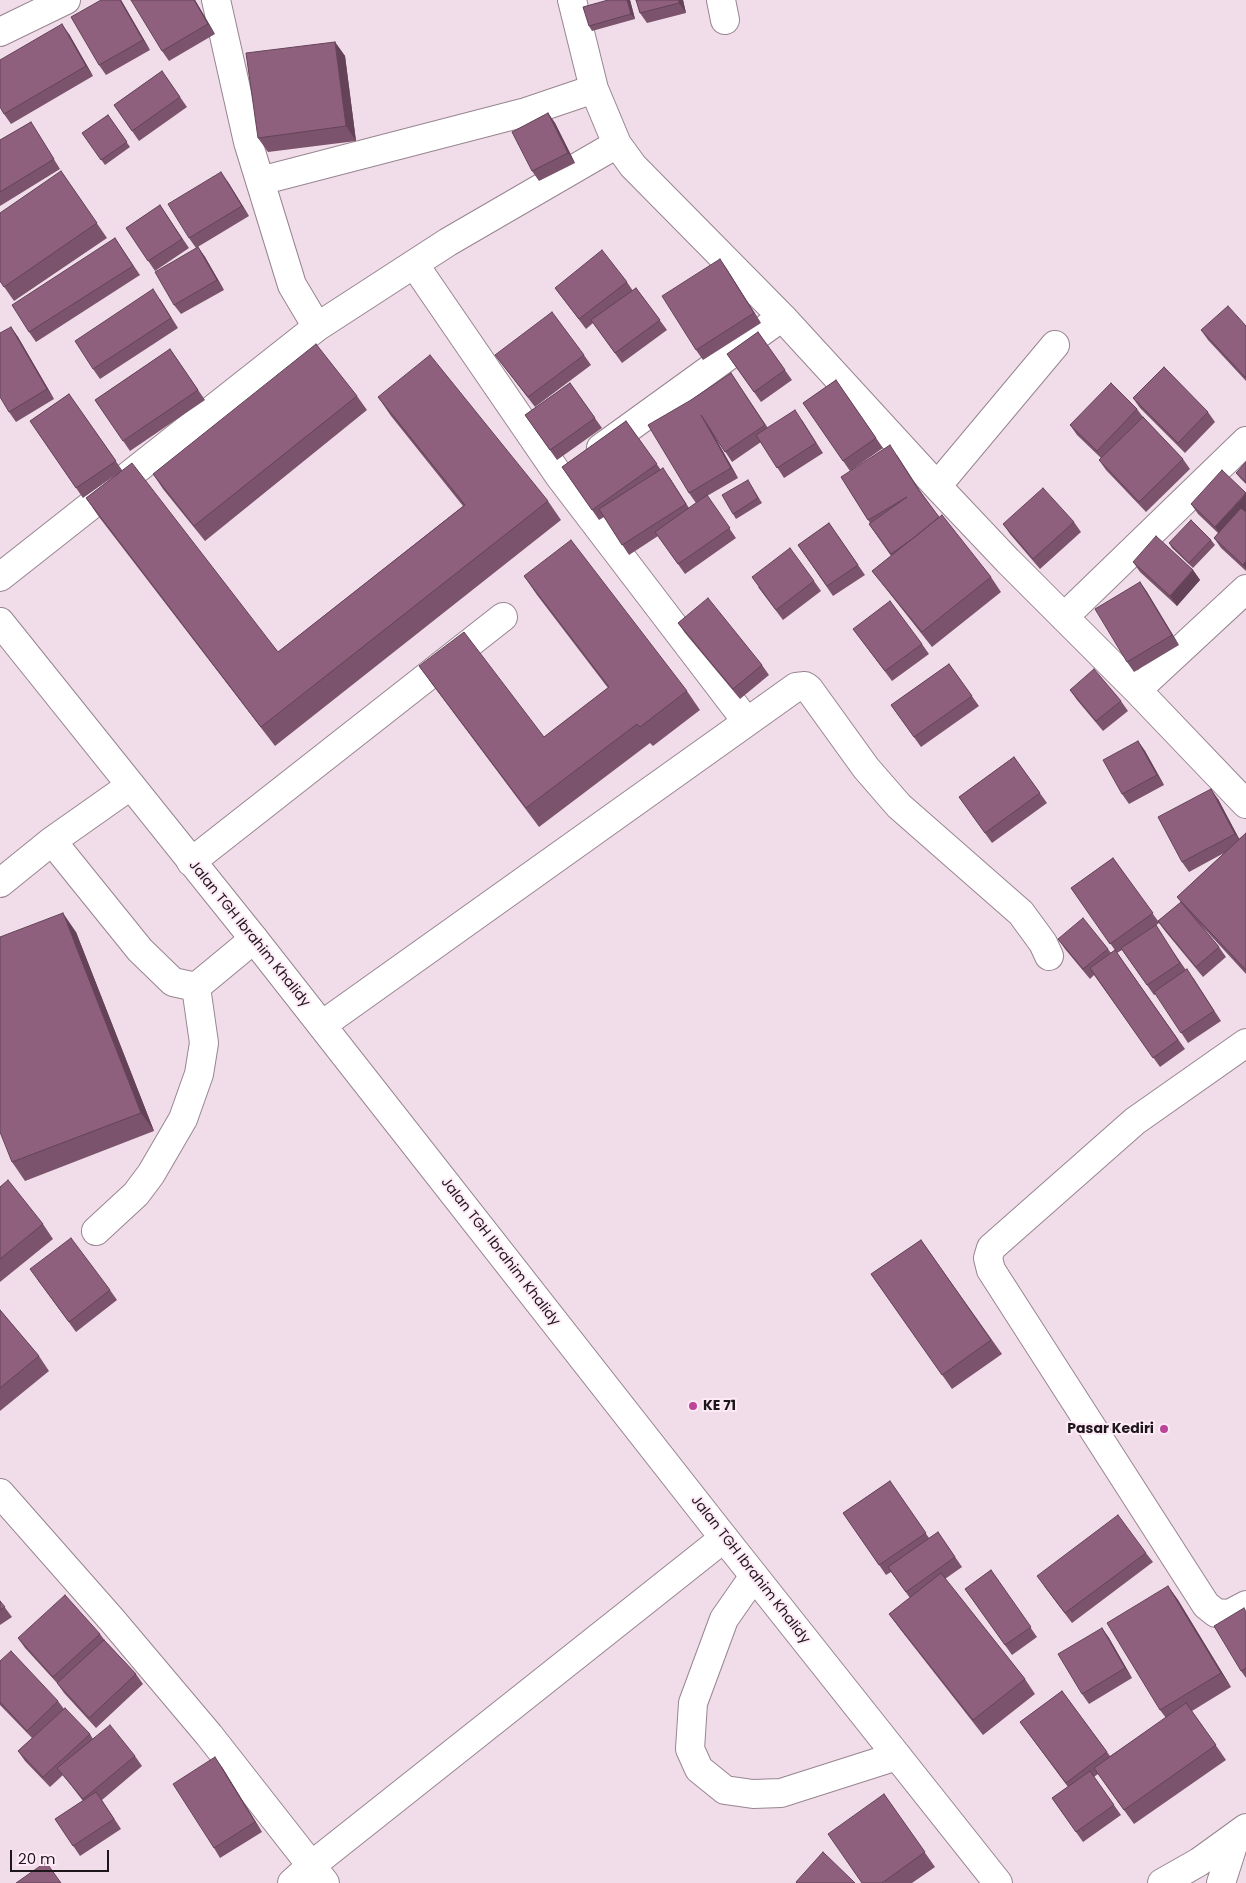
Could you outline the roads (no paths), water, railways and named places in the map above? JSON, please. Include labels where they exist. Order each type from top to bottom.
[{"type":"street","points":[[0,32],[66,0]]},
{"type":"street","points":[[216,0],[248,142],[292,285],[317,327]]},
{"type":"street","points":[[572,0],[594,90],[616,144],[633,166],[782,317],[1008,561],[1137,690],[1246,804]]},
{"type":"street","points":[[260,180],[526,112],[594,90]]},
{"type":"street","points":[[0,577],[317,327],[448,242],[616,144]]},
{"type":"street","points":[[414,264],[560,477],[747,722]]},
{"type":"street","points":[[560,477],[782,317]]},
{"type":"street","points":[[937,486],[1055,345]]},
{"type":"street","points":[[1064,617],[1246,441]]},
{"type":"street","points":[[1137,690],[1246,589]]},
{"type":"street","points":[[191,862],[503,617]]},
{"type":"street","name":"Jalan TGH Ibrahim Khalidy","points":[[0,622],[254,939],[724,1538],[998,1883]]},
{"type":"street","points":[[322,1025],[796,687],[805,686],[866,768],[899,806],[1021,912],[1043,943],[1049,956]]},
{"type":"street","points":[[0,883],[52,840],[130,786]]},
{"type":"street","points":[[52,840],[140,950],[174,982],[196,987]]},
{"type":"street","points":[[196,987],[254,939]]},
{"type":"street","points":[[96,1231],[136,1194],[151,1174],[183,1119],[199,1074],[204,1043],[196,987]]},
{"type":"street","points":[[1246,1043],[1135,1121],[991,1248],[988,1258],[991,1270],[1206,1605],[1216,1613],[1228,1614],[1246,1605]]},
{"type":"street","points":[[0,1493],[112,1620],[203,1728],[319,1874]]},
{"type":"street","points":[[292,1883],[319,1874],[724,1538]]},
{"type":"street","points":[[754,1576],[724,1619],[693,1703],[690,1749],[699,1769],[725,1790],[753,1794],[782,1793],[897,1756]]},
{"type":"street","points":[[1162,1883],[1200,1862],[1241,1832]]},
{"type":"street","points":[[1221,1883],[1241,1832]]},
{"type":"place","name":"KE 71","points":[[693,1406]]},
{"type":"place","name":"Pasar Kediri","points":[[1164,1429]]}]
